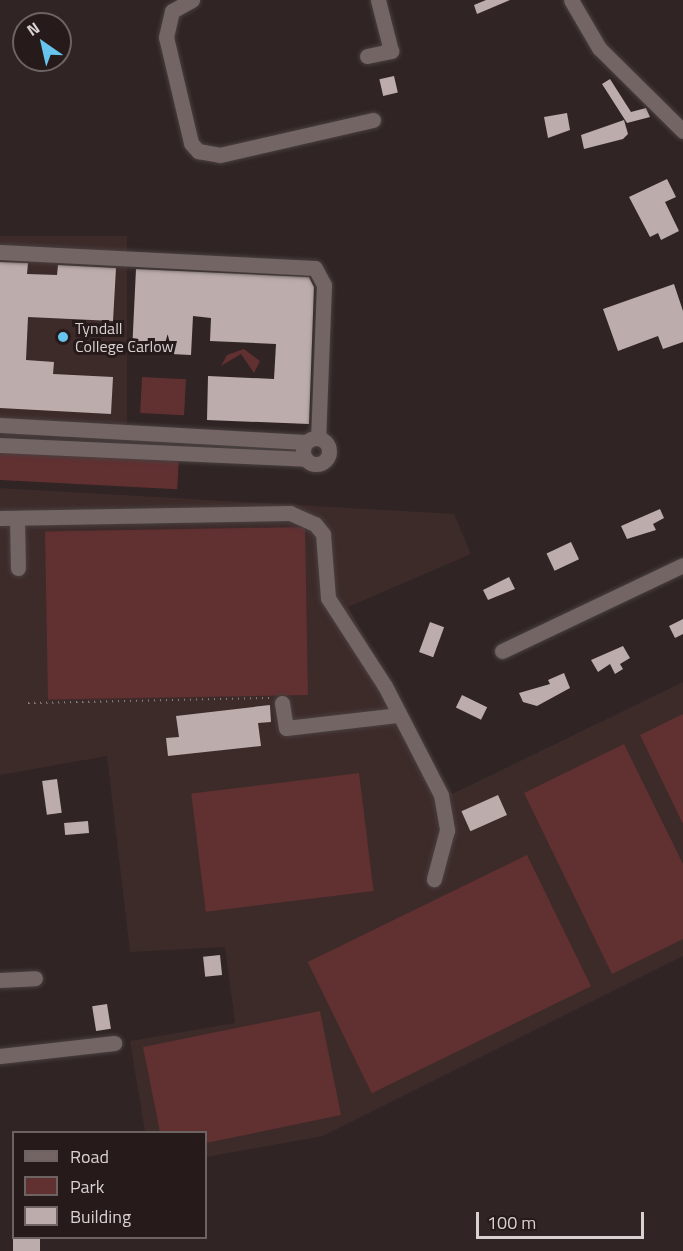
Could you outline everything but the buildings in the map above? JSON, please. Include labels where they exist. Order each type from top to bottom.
[{"type":"street","points":[[192,0],[172,11],[166,37],[191,143],[198,151],[220,155],[373,120]]},
{"type":"street","points":[[367,56],[391,51],[378,0]]},
{"type":"street","points":[[571,0],[599,48],[683,131]]},
{"type":"street","points":[[0,252],[315,268],[324,285],[324,451]]},
{"type":"street","points":[[0,425],[324,451]]},
{"type":"street","points":[[0,446],[301,464],[324,451]]},
{"type":"street","points":[[0,518],[304,515],[322,534],[328,598],[399,715],[445,810],[444,856],[434,879]]},
{"type":"street","points":[[17,518],[18,568]]},
{"type":"street","points":[[502,651],[683,565]]},
{"type":"street","points":[[282,703],[286,728],[399,715]]},
{"type":"street","points":[[0,980],[35,978]]},
{"type":"street","points":[[0,1056],[114,1043]]},
{"type":"path","points":[[28,704],[275,698],[282,703]]},
{"type":"shaded area","name":"Tyndall College Carlow","points":[[0,236],[127,236],[127,437],[0,437]]},
{"type":"shaded area","points":[[0,488],[454,514],[471,554],[348,607],[452,794],[683,682],[683,956],[323,1136],[207,1157],[207,1131],[145,1131],[130,1041],[235,1023],[225,947],[130,952],[107,756],[0,775]]},
{"type":"green space","points":[[244,349],[260,361],[254,373],[241,354],[221,366],[227,355]]},
{"type":"green space","points":[[142,377],[186,379],[184,415],[140,413]]},
{"type":"green space","points":[[0,452],[179,461],[177,489],[0,480]]},
{"type":"green space","points":[[305,527],[308,695],[48,700],[45,532]]},
{"type":"green space","points":[[683,714],[683,824],[640,735]]},
{"type":"green space","points":[[624,744],[683,864],[683,939],[612,974],[524,793]]},
{"type":"green space","points":[[359,773],[374,891],[206,912],[191,794]]},
{"type":"green space","points":[[527,855],[591,986],[372,1093],[308,962]]},
{"type":"green space","points":[[320,1011],[341,1115],[207,1143],[207,1131],[160,1131],[143,1047]]},
{"type":"place","name":"Tyndall College Carlow","points":[[63,337]]}]
